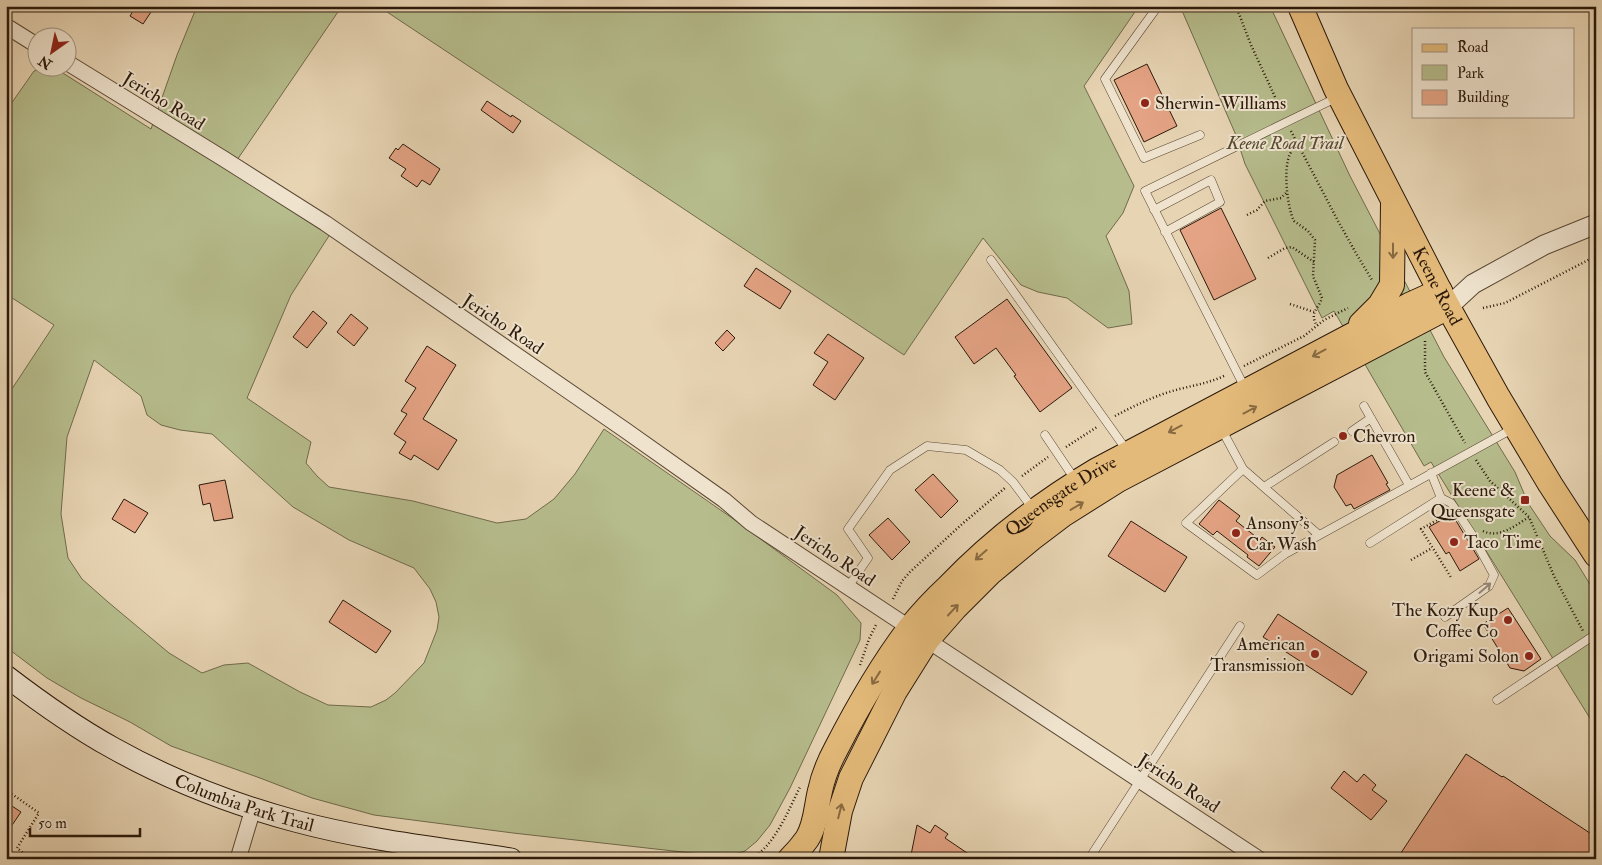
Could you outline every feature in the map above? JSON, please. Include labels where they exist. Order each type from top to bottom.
[{"type":"main road","name":"Keene Road","points":[[1300,6],[1340,96],[1444,299],[1516,427],[1596,555]]},
{"type":"main road","points":[[1351,336],[1380,305],[1392,285],[1393,202]]},
{"type":"main road","name":"Queensgate Drive","points":[[918,634],[934,601],[972,562],[1034,512],[1077,482],[1351,336],[1444,299]]},
{"type":"main road","name":"Queensgate Drive","points":[[790,859],[801,847],[810,832],[814,823],[823,779],[835,752],[870,688],[918,634],[955,608],[990,573],[1064,514],[1118,480],[1220,426],[1444,299]]},
{"type":"main road","points":[[831,859],[840,811],[848,786],[860,757],[895,691],[914,640],[914,632],[918,634]]},
{"type":"main road","name":"Columbia Park Trail","points":[[6,676],[80,728],[114,748],[190,784],[254,809],[297,822],[354,834],[511,859]]},
{"type":"street","points":[[6,26],[28,40]]},
{"type":"street","name":"Jericho Road","points":[[78,69],[324,223],[625,430],[724,500],[751,522],[1259,859]]},
{"type":"street","name":"Queensgate Drive","points":[[1444,299],[1544,244],[1596,224]]},
{"type":"street","points":[[238,859],[254,809]]},
{"type":"lane","points":[[1158,6],[1105,79],[1144,158],[1200,135]]},
{"type":"lane","points":[[1247,391],[1145,191],[1340,96]]},
{"type":"lane","points":[[1154,210],[1210,180],[1220,202],[1165,232]]},
{"type":"lane","points":[[991,260],[1129,453]]},
{"type":"lane","points":[[1364,406],[1409,485]]},
{"type":"lane","points":[[1352,431],[1371,418]]},
{"type":"lane","points":[[1220,426],[1243,469],[1319,535]]},
{"type":"lane","points":[[1243,469],[1186,523],[1257,575],[1285,554],[1516,427]]},
{"type":"lane","points":[[1045,435],[1077,482]]},
{"type":"lane","points":[[1264,487],[1334,442]]},
{"type":"lane","points":[[848,587],[868,558],[848,529],[890,470],[927,446],[966,450],[1000,470],[1013,482],[1034,512]]},
{"type":"lane","points":[[1431,473],[1441,498],[1451,503],[1471,533],[1494,575],[1490,586],[1445,616]]},
{"type":"lane","points":[[1370,543],[1441,498]]},
{"type":"lane","points":[[1089,859],[1240,626]]},
{"type":"lane","points":[[1497,700],[1596,634]]},
{"type":"path","points":[[1236,6],[1250,46],[1338,221],[1373,280],[1371,285]]},
{"type":"path","points":[[1299,146],[1290,154],[1287,192],[1294,220],[1308,231],[1315,243],[1313,276],[1322,298],[1314,312],[1314,321],[1317,326]]},
{"type":"path","points":[[1247,215],[1257,210],[1265,201],[1281,198],[1287,192]]},
{"type":"path","points":[[1268,258],[1285,248],[1292,247],[1314,262]]},
{"type":"path","points":[[1482,308],[1505,303],[1596,256]]},
{"type":"path","points":[[1290,304],[1314,312]]},
{"type":"path","points":[[1114,417],[1132,407],[1170,392],[1214,380],[1236,370],[1297,340],[1328,318],[1352,306]]},
{"type":"path","points":[[1426,341],[1425,372],[1470,451],[1490,481],[1529,517],[1554,576],[1588,640]]},
{"type":"path","points":[[1069,445],[1098,427]]},
{"type":"path","points":[[1024,475],[1048,457]]},
{"type":"path","points":[[892,603],[902,581],[910,572],[1002,490]]},
{"type":"path","points":[[1411,560],[1432,548]]},
{"type":"path","points":[[6,790],[39,813],[17,848],[31,859]]},
{"type":"green space","points":[[197,6],[342,6],[237,160],[336,225],[291,295],[247,398],[311,442],[306,463],[329,487],[413,501],[497,523],[526,519],[554,499],[575,474],[604,429],[732,518],[837,595],[861,623],[860,640],[790,788],[770,825],[757,841],[745,851],[727,857],[374,815],[312,798],[171,746],[47,678],[6,647],[6,398],[54,325],[6,294],[6,111],[29,78],[71,78],[151,129],[177,55]],"holes":[[[94,360],[141,396],[147,415],[161,425],[180,430],[212,434],[293,507],[349,540],[414,568],[430,589],[436,602],[439,617],[437,630],[424,663],[395,693],[386,700],[371,707],[328,705],[300,692],[248,663],[224,665],[202,673],[169,653],[82,579],[68,558],[61,514],[67,437]]]},
{"type":"green space","points":[[378,6],[1139,6],[1084,86],[1134,186],[1123,213],[1106,236],[1129,291],[1132,324],[1108,328],[1067,298],[1038,292],[1021,285],[983,238],[904,355]]},
{"type":"green space","name":"Keene Road Trail","points":[[1180,6],[1270,6],[1350,176],[1444,357],[1515,472],[1528,503],[1550,536],[1575,560],[1596,594],[1596,728],[1431,462],[1424,466],[1334,311],[1322,318],[1245,164],[1235,133]]},
{"type":"building","points":[[136,6],[155,6],[143,24],[130,16]]},
{"type":"building","name":"Sherwin-Williams","points":[[1147,64],[1177,126],[1144,142],[1114,80]]},
{"type":"building","points":[[487,101],[511,117],[512,115],[521,121],[513,133],[481,110]]},
{"type":"building","points":[[403,144],[440,169],[430,185],[422,180],[417,187],[401,176],[406,169],[389,158],[396,148],[398,150]]},
{"type":"building","points":[[1221,208],[1256,279],[1214,300],[1180,230]]},
{"type":"building","points":[[756,268],[791,291],[780,309],[744,286]]},
{"type":"building","points":[[1007,299],[1072,388],[1040,412],[996,348],[974,364],[955,337]]},
{"type":"building","points":[[313,311],[327,323],[307,348],[293,337]]},
{"type":"building","points":[[351,314],[368,328],[354,346],[337,332]]},
{"type":"building","points":[[727,330],[735,338],[723,351],[715,343]]},
{"type":"building","points":[[828,334],[864,358],[835,400],[813,385],[828,362],[814,353]]},
{"type":"building","points":[[427,346],[456,365],[423,419],[457,440],[438,470],[414,455],[411,460],[399,453],[406,442],[394,434],[407,414],[401,411],[416,388],[405,381]]},
{"type":"building","points":[[1372,455],[1390,490],[1354,509],[1351,504],[1346,506],[1334,487],[1337,475]]},
{"type":"building","points":[[933,474],[958,501],[941,518],[915,490]]},
{"type":"building","points":[[225,480],[233,518],[214,521],[210,503],[203,505],[199,485]]},
{"type":"building","points":[[124,499],[148,513],[135,533],[112,519]]},
{"type":"building","name":"Ansony's Car Wash","points":[[1219,500],[1240,516],[1236,521],[1260,540],[1262,537],[1275,547],[1259,566],[1217,531],[1213,535],[1199,524]]},
{"type":"building","name":"Taco Time","points":[[1452,514],[1479,559],[1460,571],[1449,552],[1446,554],[1429,527]]},
{"type":"building","points":[[888,518],[910,542],[892,560],[869,535]]},
{"type":"building","points":[[1131,521],[1187,557],[1165,592],[1108,556]]},
{"type":"building","points":[[343,600],[391,631],[376,653],[329,622]]},
{"type":"building","points":[[1508,608],[1541,659],[1524,671],[1510,668],[1483,624]]},
{"type":"building","name":"American Transmission","points":[[1278,614],[1367,672],[1352,695],[1263,637]]},
{"type":"building","points":[[1466,754],[1596,837],[1596,859],[1397,859]]},
{"type":"building","points":[[1344,771],[1357,782],[1364,774],[1376,785],[1372,790],[1387,801],[1371,820],[1331,788]]},
{"type":"building","points":[[6,802],[21,812],[6,834]]},
{"type":"building","points":[[917,825],[930,833],[935,825],[948,834],[945,838],[976,859],[916,859],[911,855]]},
{"type":"waterway","points":[[274,856],[294,859]]},
{"type":"place","name":"Sherwin-Williams","points":[[1145,103]]},
{"type":"place","name":"Chevron","points":[[1343,436]]},
{"type":"place","name":"Keene & Queensgate","points":[[1525,500]]},
{"type":"place","name":"Ansony's Car Wash","points":[[1236,533]]},
{"type":"place","name":"Taco Time","points":[[1454,542]]},
{"type":"place","name":"The Kozy Kup Coffee Co","points":[[1508,620]]},
{"type":"place","name":"American Transmission","points":[[1315,654]]},
{"type":"place","name":"Origami Solon","points":[[1529,656]]}]
